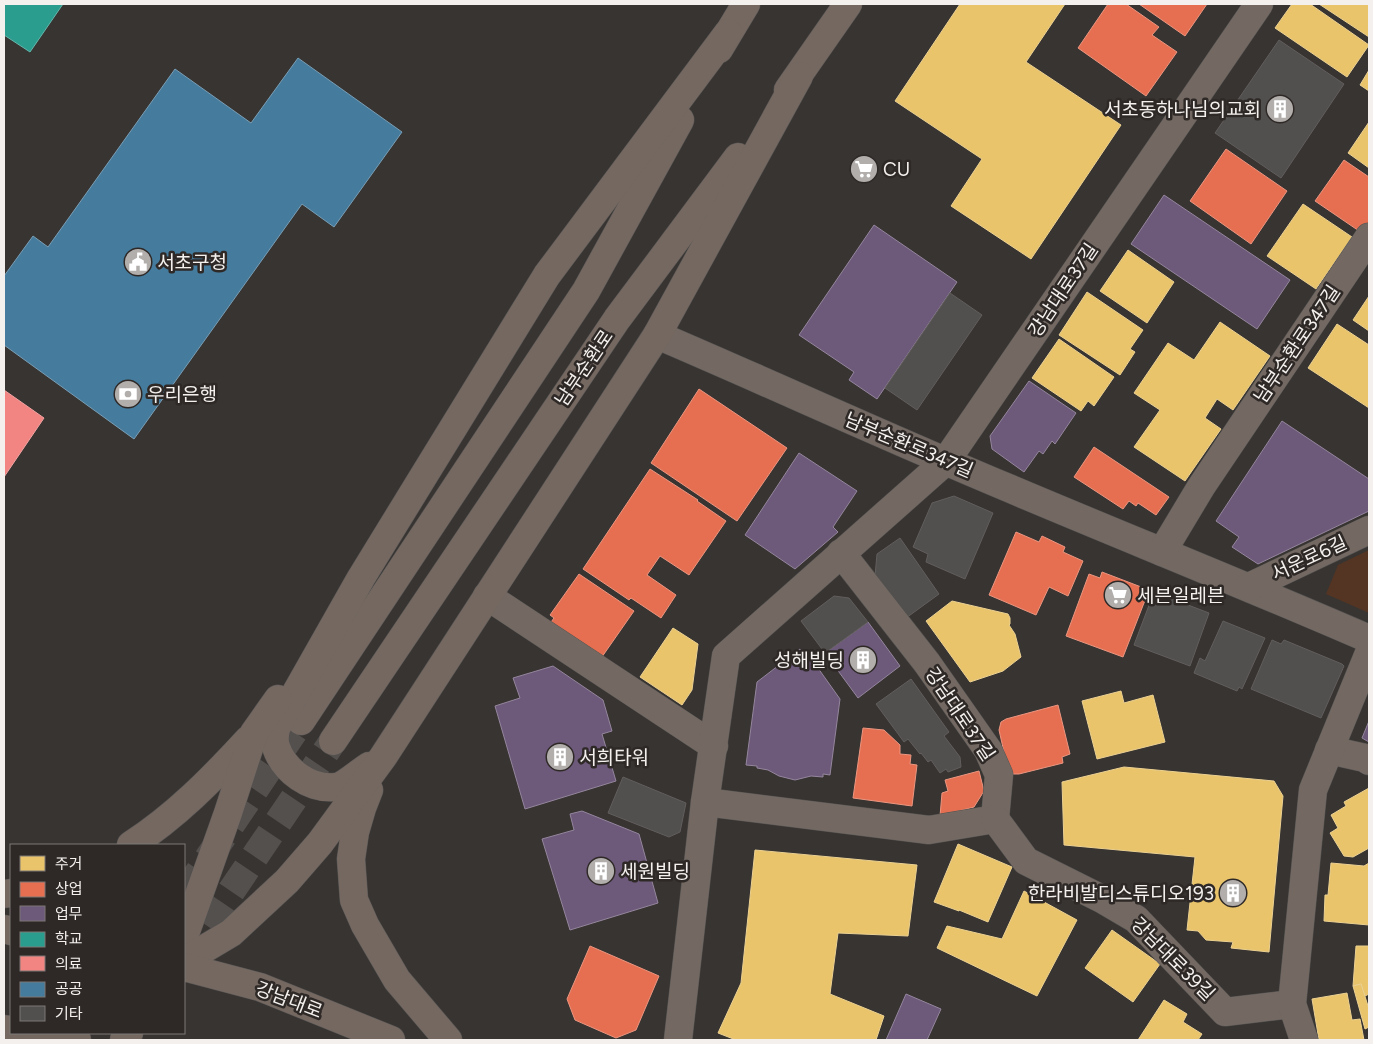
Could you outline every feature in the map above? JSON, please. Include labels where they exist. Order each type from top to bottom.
[{"type":"main road","points":[[301,721],[586,291],[728,33],[746,4]]},
{"type":"main road","name":"남부순환로","points":[[333,741],[617,319],[799,76],[848,4]]},
{"type":"main road","points":[[383,757],[338,787],[318,785],[299,778],[285,764],[275,745],[276,728],[361,578],[547,274],[728,33]]},
{"type":"main road","points":[[185,959],[231,933],[287,881],[320,843],[383,757],[656,335],[799,76]]},
{"type":"main road","points":[[133,844],[157,828],[198,793],[254,733],[361,578]]},
{"type":"main road","points":[[185,934],[254,733]]},
{"type":"main road","points":[[383,757],[362,808],[355,832],[351,859],[354,900],[365,925],[397,980],[448,1040]]},
{"type":"main road","name":"강남대로","points":[[185,967],[260,987],[391,1040]]},
{"type":"main road","points":[[37,1034],[77,1040]]},
{"type":"street","name":"강남대로37길","points":[[678,1040],[705,802],[726,656],[946,461],[1259,4]]},
{"type":"street","name":"남부순환로347길","points":[[1162,552],[1201,487],[1369,237]]},
{"type":"street","name":"남부순환로347길","points":[[656,335],[946,461],[1369,638]]},
{"type":"street","name":"서운로6길","points":[[1249,587],[1369,530]]},
{"type":"street","name":"강남대로37길","points":[[842,553],[927,663],[988,750],[999,775],[995,820]]},
{"type":"street","points":[[487,596],[714,746]]},
{"type":"street","points":[[1304,1040],[1292,1004],[1313,790],[1369,653]]},
{"type":"street","points":[[1329,750],[1365,758],[1369,761]]},
{"type":"street","points":[[705,802],[929,830],[995,820]]},
{"type":"street","name":"강남대로39길","points":[[995,820],[1026,861],[1102,899],[1136,919],[1225,1012],[1292,1004]]},
{"type":"shaded area","points":[[1369,550],[1369,613],[1326,594],[1338,565]]},
{"type":"building: 주거","points":[[960,4],[1065,4],[1026,62],[1121,125],[1031,259],[951,206],[982,159],[895,101]]},
{"type":"building: 주거","points":[[1292,4],[1310,4],[1369,45],[1347,77],[1275,28]]},
{"type":"building: 주거","points":[[1319,4],[1369,4],[1369,37]]},
{"type":"building: 주거","points":[[1369,70],[1369,91],[1360,85]]},
{"type":"building: 주거","points":[[1369,122],[1369,168],[1348,153]]},
{"type":"building: 주거","points":[[1303,204],[1352,237],[1316,289],[1267,256]]},
{"type":"building: 주거","points":[[1128,250],[1174,282],[1147,323],[1100,291]]},
{"type":"building: 주거","points":[[1087,292],[1143,330],[1130,349],[1135,352],[1120,375],[1059,335]]},
{"type":"building: 주거","points":[[1369,296],[1369,331],[1353,320]]},
{"type":"building: 주거","points":[[1220,322],[1270,356],[1233,410],[1217,399],[1205,418],[1221,429],[1185,481],[1134,447],[1160,410],[1134,393],[1168,343],[1194,360]]},
{"type":"building: 주거","points":[[1337,324],[1369,345],[1369,408],[1308,368]]},
{"type":"building: 주거","points":[[1059,339],[1114,377],[1094,406],[1088,401],[1081,411],[1032,378]]},
{"type":"building: 주거","points":[[952,601],[1008,614],[1010,618],[1009,625],[1015,634],[1021,657],[1003,671],[970,682],[926,621]]},
{"type":"building: 주거","points":[[673,628],[698,644],[692,690],[682,705],[640,677]]},
{"type":"building: 주거","points":[[1121,691],[1124,703],[1153,695],[1165,742],[1097,759],[1082,701]]},
{"type":"building: 주거","name":"한라비발디스튜디오193","points":[[1124,767],[1274,781],[1283,796],[1269,952],[1231,948],[1233,942],[1206,940],[1198,931],[1187,930],[1195,857],[1064,845],[1062,782]]},
{"type":"building: 주거","points":[[1369,788],[1369,848],[1353,857],[1344,856],[1330,833],[1338,828],[1331,815],[1346,806],[1344,802]]},
{"type":"building: 주거","points":[[958,844],[1012,867],[988,922],[934,902]]},
{"type":"building: 주거","points":[[755,850],[917,865],[908,936],[838,933],[830,994],[884,1016],[876,1040],[736,1040],[718,1033],[741,983]]},
{"type":"building: 주거","points":[[1331,863],[1364,866],[1369,863],[1369,925],[1324,921],[1325,895],[1328,895]]},
{"type":"building: 주거","points":[[1024,891],[1077,920],[1037,996],[937,948],[947,926],[1002,939]]},
{"type":"building: 주거","points":[[1112,930],[1160,964],[1133,1002],[1085,968]]},
{"type":"building: 주거","points":[[1356,946],[1369,946],[1369,994],[1365,996],[1361,984],[1353,986]]},
{"type":"building: 주거","points":[[1361,984],[1369,1009],[1369,1027],[1365,1029],[1353,986]]},
{"type":"building: 주거","points":[[1347,993],[1352,1020],[1360,1019],[1364,1040],[1319,1040],[1312,999]]},
{"type":"building: 주거","points":[[1164,1000],[1187,1014],[1183,1022],[1202,1034],[1198,1040],[1138,1040]]},
{"type":"building: 상업","points":[[1108,4],[1126,4],[1159,27],[1152,35],[1177,52],[1146,96],[1078,48]]},
{"type":"building: 상업","points":[[1139,4],[1207,4],[1185,36]]},
{"type":"building: 상업","points":[[1226,149],[1287,191],[1251,244],[1190,201]]},
{"type":"building: 상업","points":[[1344,160],[1369,177],[1369,222],[1362,233],[1315,201]]},
{"type":"building: 상업","points":[[699,389],[787,448],[737,521],[651,463]]},
{"type":"building: 상업","points":[[1094,447],[1169,497],[1156,515],[1138,503],[1136,506],[1129,501],[1123,509],[1074,477]]},
{"type":"building: 상업","points":[[650,469],[698,500],[726,521],[689,575],[660,556],[647,575],[676,595],[661,618],[631,598],[629,600],[583,569]]},
{"type":"building: 상업","points":[[1016,532],[1039,542],[1042,536],[1065,547],[1063,552],[1083,561],[1068,596],[1049,587],[1036,615],[989,595]]},
{"type":"building: 상업","points":[[1102,572],[1149,590],[1123,657],[1066,636],[1089,574],[1100,578]]},
{"type":"building: 상업","points":[[579,574],[634,611],[597,664],[546,629],[554,618],[550,615]]},
{"type":"building: 상업","points":[[1058,705],[1070,754],[1062,757],[1063,763],[1019,774],[1011,774],[1008,770],[999,730],[1001,722]]},
{"type":"building: 상업","points":[[863,728],[884,730],[900,745],[900,754],[911,755],[910,764],[917,765],[912,806],[853,798]]},
{"type":"building: 상업","points":[[979,771],[984,791],[974,807],[940,816],[942,793],[948,791],[945,780]]},
{"type":"building: 상업","points":[[590,946],[659,976],[636,1030],[616,1038],[575,1020],[567,999]]},
{"type":"building: 업무","points":[[1164,195],[1290,280],[1257,329],[1131,244]]},
{"type":"building: 업무","points":[[874,225],[957,282],[877,399],[849,380],[854,372],[799,335]]},
{"type":"building: 업무","points":[[1029,381],[1076,413],[1055,444],[1052,441],[1043,454],[1039,451],[1024,472],[992,449],[990,436]]},
{"type":"building: 업무","points":[[1282,421],[1369,479],[1369,511],[1258,564],[1232,547],[1239,537],[1216,521]]},
{"type":"building: 업무","points":[[799,453],[857,491],[833,527],[838,532],[795,569],[745,535]]},
{"type":"building: 업무","name":"성해빌딩","points":[[868,622],[900,666],[858,698],[825,653]]},
{"type":"building: 업무","points":[[800,649],[806,656],[808,654],[840,699],[830,775],[823,774],[823,777],[811,776],[795,780],[757,768],[757,766],[746,765],[757,682]]},
{"type":"building: 업무","name":"서희타워","points":[[553,666],[603,700],[612,731],[602,734],[616,781],[525,809],[495,706],[520,698],[513,678]]},
{"type":"building: 업무","points":[[1369,721],[1369,742],[1362,738]]},
{"type":"building: 업무","name":"세원빌딩","points":[[582,811],[639,834],[658,903],[570,930],[542,839],[574,830],[570,814]]},
{"type":"building: 업무","points":[[906,994],[941,1009],[927,1040],[886,1040]]},
{"type":"building: 학교","points":[[4,4],[63,4],[30,52],[4,35]]},
{"type":"building: 의료","points":[[4,390],[44,418],[4,477]]},
{"type":"building: 공공","name":"서초구청","points":[[298,58],[402,132],[334,227],[302,204],[134,439],[4,345],[4,276],[33,236],[48,247],[175,69],[251,123]]},
{"type":"building: 기타","name":"서초동하나님의교회","points":[[1279,40],[1344,84],[1281,178],[1215,133]]},
{"type":"building: 기타","points":[[950,293],[982,315],[917,410],[885,388]]},
{"type":"building: 기타","points":[[954,496],[993,513],[965,579],[926,562],[928,554],[913,547],[932,503]]},
{"type":"building: 기타","points":[[900,538],[939,594],[906,618],[875,576],[877,554]]},
{"type":"building: 기타","points":[[1154,592],[1209,613],[1190,666],[1134,645]]},
{"type":"building: 기타","points":[[834,596],[849,598],[868,622],[825,653],[801,621]]},
{"type":"building: 기타","points":[[1223,621],[1265,638],[1242,689],[1239,687],[1237,691],[1194,673],[1200,658],[1205,661]]},
{"type":"building: 기타","points":[[1272,640],[1281,644],[1284,640],[1344,666],[1321,718],[1251,689]]},
{"type":"building: 기타","points":[[911,679],[949,732],[944,736],[960,757],[961,767],[948,772],[946,769],[940,773],[931,760],[928,762],[908,739],[904,742],[876,704]]},
{"type":"building: 기타","points":[[623,777],[686,803],[680,832],[669,837],[608,813]]},
{"type":"tunnel","points":[[185,893],[301,721]]},
{"type":"tunnel","points":[[185,960],[333,741]]},
{"type":"place","name":"서초동하나님의교회","points":[[1280,109]]},
{"type":"place","name":"CU","points":[[864,169]]},
{"type":"place","name":"서초구청","points":[[138,262]]},
{"type":"place","name":"우리은행","points":[[128,394]]},
{"type":"place","name":"세븐일레븐","points":[[1118,595]]},
{"type":"place","name":"성해빌딩","points":[[863,660]]},
{"type":"place","name":"서희타워","points":[[560,757]]},
{"type":"place","name":"세원빌딩","points":[[601,871]]},
{"type":"place","name":"한라비발디스튜디오193","points":[[1233,893]]}]
